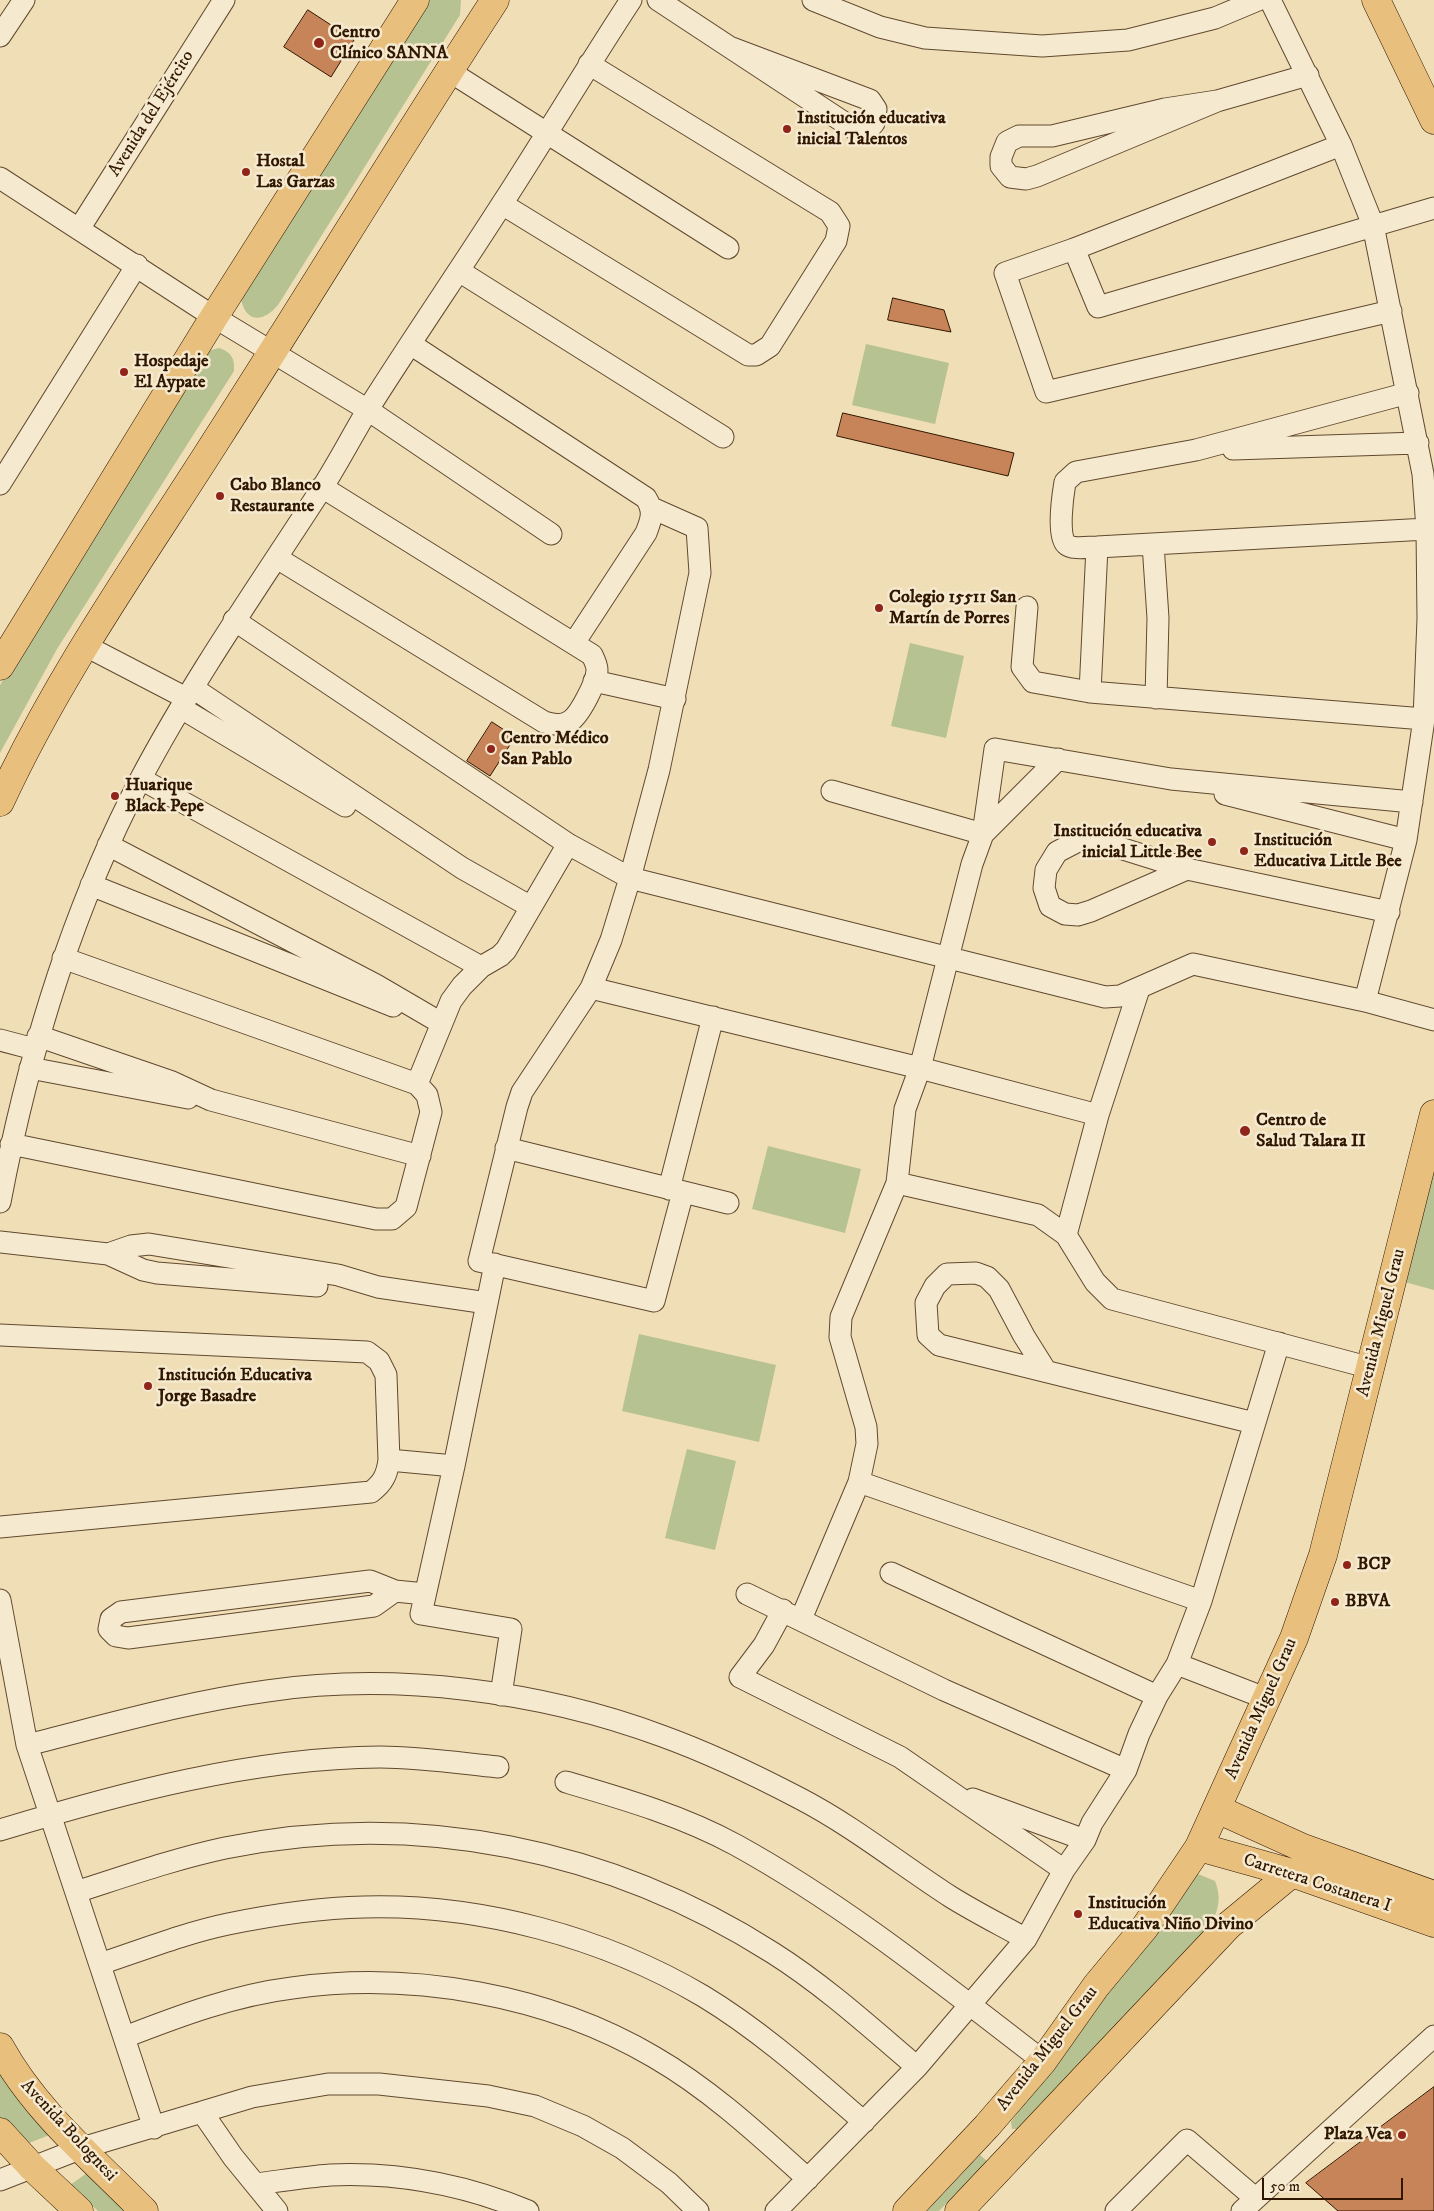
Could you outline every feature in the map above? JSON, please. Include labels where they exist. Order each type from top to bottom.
[{"type":"main road","points":[[0,666],[214,317],[415,0]]},
{"type":"main road","points":[[0,802],[24,753],[84,645],[272,353],[449,70],[496,0]]},
{"type":"main road","points":[[1376,0],[1432,110]]},
{"type":"main road","name":"Avenida Miguel Grau","points":[[907,2211],[987,2126],[1042,2061],[1096,1986],[1145,1927],[1199,1847],[1265,1698],[1294,1638],[1323,1555],[1430,1142],[1434,1114]]},
{"type":"main road","name":"Carretera Costanera I","points":[[1217,1809],[1303,1848],[1434,1895]]},
{"type":"main road","name":"Carretera Costanera I","points":[[1199,1847],[1292,1873],[1434,1923]]},
{"type":"main road","points":[[959,2211],[1230,1925],[1292,1873]]},
{"type":"main road","name":"Avenida Bolognesi","points":[[0,2046],[14,2072],[38,2103],[144,2211]]},
{"type":"main road","points":[[987,2126],[1015,2152]]},
{"type":"main road","points":[[0,2132],[32,2168],[79,2211]]},
{"type":"street","points":[[0,36],[24,0]]},
{"type":"street","name":"Avenida del Ejército","points":[[79,229],[224,0]]},
{"type":"street","points":[[0,1202],[11,1144],[34,1051],[63,958],[108,845],[141,779],[234,620],[278,558],[368,410],[412,345],[631,0]]},
{"type":"street","points":[[658,0],[857,131],[862,133],[871,129],[876,116],[876,109],[870,100],[732,48]]},
{"type":"street","points":[[813,0],[880,27],[926,38],[1042,46],[1128,40],[1215,18],[1258,0]]},
{"type":"street","points":[[1270,0],[1341,145],[1374,225],[1423,474],[1431,619],[1424,719],[1406,840],[1389,912],[1364,1001]]},
{"type":"street","points":[[502,204],[748,355],[756,355],[770,346],[836,241],[839,226],[830,212],[589,64]]},
{"type":"street","points":[[449,70],[728,248]]},
{"type":"street","points":[[1217,101],[1165,109],[1052,136],[1027,136],[1012,139],[1003,148],[1001,166],[1005,173],[1017,179],[1037,176],[1217,101],[1308,75]]},
{"type":"street","points":[[1052,136],[1051,154],[1060,168]]},
{"type":"street","points":[[1341,145],[1005,273],[1046,392],[1391,311]]},
{"type":"street","points":[[2,185],[79,229],[214,317],[368,410],[551,534]]},
{"type":"street","points":[[1074,248],[1098,307],[1434,208]]},
{"type":"street","points":[[0,484],[137,266]]},
{"type":"street","points":[[459,271],[723,437]]},
{"type":"street","points":[[412,345],[646,498],[652,508],[652,519],[646,533],[574,643]]},
{"type":"street","points":[[1408,393],[1196,450],[1076,472],[1068,478],[1064,487],[1061,527],[1063,540],[1070,547],[1427,529]]},
{"type":"street","points":[[1313,419],[1319,446]]},
{"type":"street","points":[[1196,450],[1418,443]]},
{"type":"street","points":[[278,558],[544,722],[558,725],[570,721],[581,708],[598,669],[592,655],[322,487]]},
{"type":"street","points":[[652,508],[697,528],[700,573],[659,770],[611,940],[591,988],[522,1092],[506,1148],[480,1260],[654,1301],[713,1017]]},
{"type":"street","points":[[1153,544],[1158,618],[1156,698]]},
{"type":"street","points":[[1090,692],[1097,547]]},
{"type":"street","points":[[1027,608],[1022,667],[1033,682],[1090,692],[1424,719]]},
{"type":"street","points":[[234,620],[568,844],[630,878],[1105,997],[1120,996],[1139,989],[1192,964],[1364,1001],[1434,1020]]},
{"type":"street","points":[[84,645],[187,698],[388,832],[462,868],[531,907]]},
{"type":"street","points":[[594,681],[675,699]]},
{"type":"street","points":[[1064,1870],[900,1757],[740,1678],[764,1645],[792,1615],[859,1482],[867,1444],[866,1427],[840,1337],[841,1317],[897,1183],[905,1109],[920,1068],[972,864],[983,834],[995,748],[1172,779],[1412,802]]},
{"type":"street","points":[[983,834],[1058,759]]},
{"type":"street","points":[[141,779],[482,967]]},
{"type":"street","points":[[1172,779],[1406,840]]},
{"type":"street","points":[[832,791],[983,834]]},
{"type":"street","points":[[1187,869],[1107,905],[1078,915],[1065,914],[1050,906],[1044,888],[1046,870],[1057,852],[1080,840],[1104,843],[1187,869],[1389,912]]},
{"type":"street","points":[[417,1084],[451,1001],[462,986],[482,967],[506,950],[568,844]]},
{"type":"street","points":[[108,845],[376,985],[441,1023]]},
{"type":"street","points":[[91,885],[374,1000],[441,1023]]},
{"type":"street","points":[[11,1144],[376,1219],[392,1218],[406,1207],[431,1112],[427,1095],[417,1084],[63,958]]},
{"type":"street","points":[[591,988],[920,1068],[1098,1115]]},
{"type":"street","points":[[1066,1235],[1098,1115],[1139,989]]},
{"type":"street","points":[[0,1040],[172,1096],[210,1100],[420,1156]]},
{"type":"street","points":[[34,1051],[172,1082],[210,1100]]},
{"type":"street","points":[[506,1148],[728,1203]]},
{"type":"street","points":[[897,1183],[1038,1215],[1066,1235],[1095,1282],[1112,1298],[1371,1368]]},
{"type":"street","points":[[0,1242],[108,1254],[130,1246],[149,1244],[338,1275],[378,1287],[487,1303]]},
{"type":"street","points":[[495,1264],[454,1466],[421,1614],[511,1629],[501,1695]]},
{"type":"street","points":[[1046,1371],[1024,1336],[999,1289],[987,1277],[962,1272],[947,1274],[935,1286],[926,1303],[926,1320],[928,1335],[939,1345],[1254,1423]]},
{"type":"street","points":[[0,1335],[367,1352],[379,1361],[386,1375],[389,1460],[387,1473],[380,1485],[370,1492],[0,1527]]},
{"type":"street","points":[[776,2211],[917,2067],[1026,1939],[1064,1870],[1085,1840],[1092,1824],[1126,1770],[1139,1734],[1157,1696],[1177,1664],[1201,1601],[1279,1343]]},
{"type":"street","points":[[389,1460],[454,1466]]},
{"type":"street","points":[[859,1482],[1201,1601]]},
{"type":"street","points":[[891,1573],[1157,1696]]},
{"type":"street","points":[[395,1591],[374,1606],[128,1638],[116,1636],[109,1629],[111,1619],[121,1612],[370,1582],[395,1591],[425,1594]]},
{"type":"street","points":[[747,1594],[944,1690],[1126,1770]]},
{"type":"street","points":[[0,1600],[27,1745],[48,1815],[76,1892],[154,2128]]},
{"type":"street","points":[[1177,1664],[1265,1698]]},
{"type":"street","points":[[27,1745],[172,1708],[269,1690],[365,1684],[456,1690],[501,1695],[549,1704],[622,1722],[663,1736],[741,1770],[800,1799],[862,1834],[952,1897],[1026,1939]]},
{"type":"street","points":[[0,1830],[48,1815],[226,1772],[276,1765],[380,1758],[427,1760],[498,1767]]},
{"type":"street","points":[[566,1782],[627,1799],[735,1844],[840,1910],[969,2004],[1042,2061]]},
{"type":"street","points":[[947,1790],[1085,1840]]},
{"type":"street","points":[[76,1892],[181,1859],[228,1848],[325,1835],[420,1834],[462,1838],[535,1851],[582,1864],[650,1888],[736,1931],[804,1974],[842,2003],[917,2067]]},
{"type":"street","points":[[100,1964],[227,1924],[331,1908],[406,1908],[457,1913],[506,1921],[568,1937],[610,1952],[660,1973],[704,1997],[776,2049],[864,2122]]},
{"type":"street","points":[[125,2037],[168,2020],[224,2003],[292,1988],[370,1984],[406,1985],[493,1996],[563,2016],[654,2056],[718,2100],[808,2179]]},
{"type":"street","points":[[1116,2211],[1187,2140],[1248,2205],[1434,2036]]},
{"type":"street","points":[[0,2180],[82,2148],[154,2128],[252,2097],[328,2084],[379,2084],[488,2096],[535,2106],[584,2126],[622,2148],[647,2166],[698,2211]]},
{"type":"street","points":[[202,2112],[277,2211]]},
{"type":"street","points":[[255,2184],[329,2175],[406,2178],[450,2185],[501,2200],[528,2211]]},
{"type":"green space","points":[[423,0],[461,0],[460,15],[278,305],[267,315],[256,318],[251,316],[243,307],[241,299]]},
{"type":"green space","points":[[866,344],[949,363],[935,424],[852,405]]},
{"type":"green space","points":[[219,348],[227,351],[231,356],[234,362],[234,371],[57,649],[0,753],[0,685],[205,356],[211,350]]},
{"type":"green space","points":[[910,643],[964,656],[946,738],[891,726]]},
{"type":"green space","points":[[768,1146],[861,1169],[845,1233],[752,1209]]},
{"type":"green space","points":[[1434,1151],[1434,1290],[1383,1276]]},
{"type":"green space","points":[[639,1334],[776,1365],[759,1442],[622,1411]]},
{"type":"green space","points":[[687,1449],[736,1461],[715,1550],[665,1538]]},
{"type":"green space","points":[[1198,1874],[1215,1881],[1217,1887],[1219,1899],[1211,1926],[1019,2129],[1012,2129],[1011,2122],[1186,1877]]},
{"type":"green space","points":[[0,2067],[52,2134],[24,2145],[0,2119]]},
{"type":"green space","points":[[980,2155],[987,2161],[939,2211],[927,2211]]},
{"type":"green space","points":[[87,2173],[127,2211],[98,2211],[70,2185]]},
{"type":"building","name":"Centro Clínico SANNA","points":[[308,10],[354,40],[331,77],[284,47]]},
{"type":"building","points":[[893,298],[944,310],[951,332],[888,320]]},
{"type":"building","points":[[843,413],[1014,453],[1008,476],[837,436]]},
{"type":"building","name":"Centro Médico San Pablo","points":[[492,722],[515,737],[490,776],[467,761]]},
{"type":"building","name":"Plaza Vea","points":[[1434,2087],[1434,2211],[1338,2211],[1306,2183]]},
{"type":"place","name":"Centro Clínico SANNA","points":[[319,43]]},
{"type":"place","name":"Institución educativa inicial Talentos","points":[[787,129]]},
{"type":"place","name":"Hostal Las Garzas","points":[[246,172]]},
{"type":"place","name":"Hospedaje El Aypate","points":[[124,372]]},
{"type":"place","name":"Cabo Blanco Restaurante","points":[[220,496]]},
{"type":"place","name":"Colegio 15511 San Martín de Porres","points":[[879,608]]},
{"type":"place","name":"Centro Médico San Pablo","points":[[491,749]]},
{"type":"place","name":"Huarique Black Pepe","points":[[115,796]]},
{"type":"place","name":"Institución educativa inicial Little Bee","points":[[1212,842]]},
{"type":"place","name":"Institución Educativa Little Bee","points":[[1244,851]]},
{"type":"place","name":"Centro de Salud Talara II","points":[[1245,1131]]},
{"type":"place","name":"Institución Educativa Jorge Basadre","points":[[148,1386]]},
{"type":"place","name":"BCP","points":[[1347,1565]]},
{"type":"place","name":"BBVA","points":[[1335,1602]]},
{"type":"place","name":"Institución Educativa Niño Divino","points":[[1078,1914]]},
{"type":"place","name":"Plaza Vea","points":[[1402,2135]]}]
